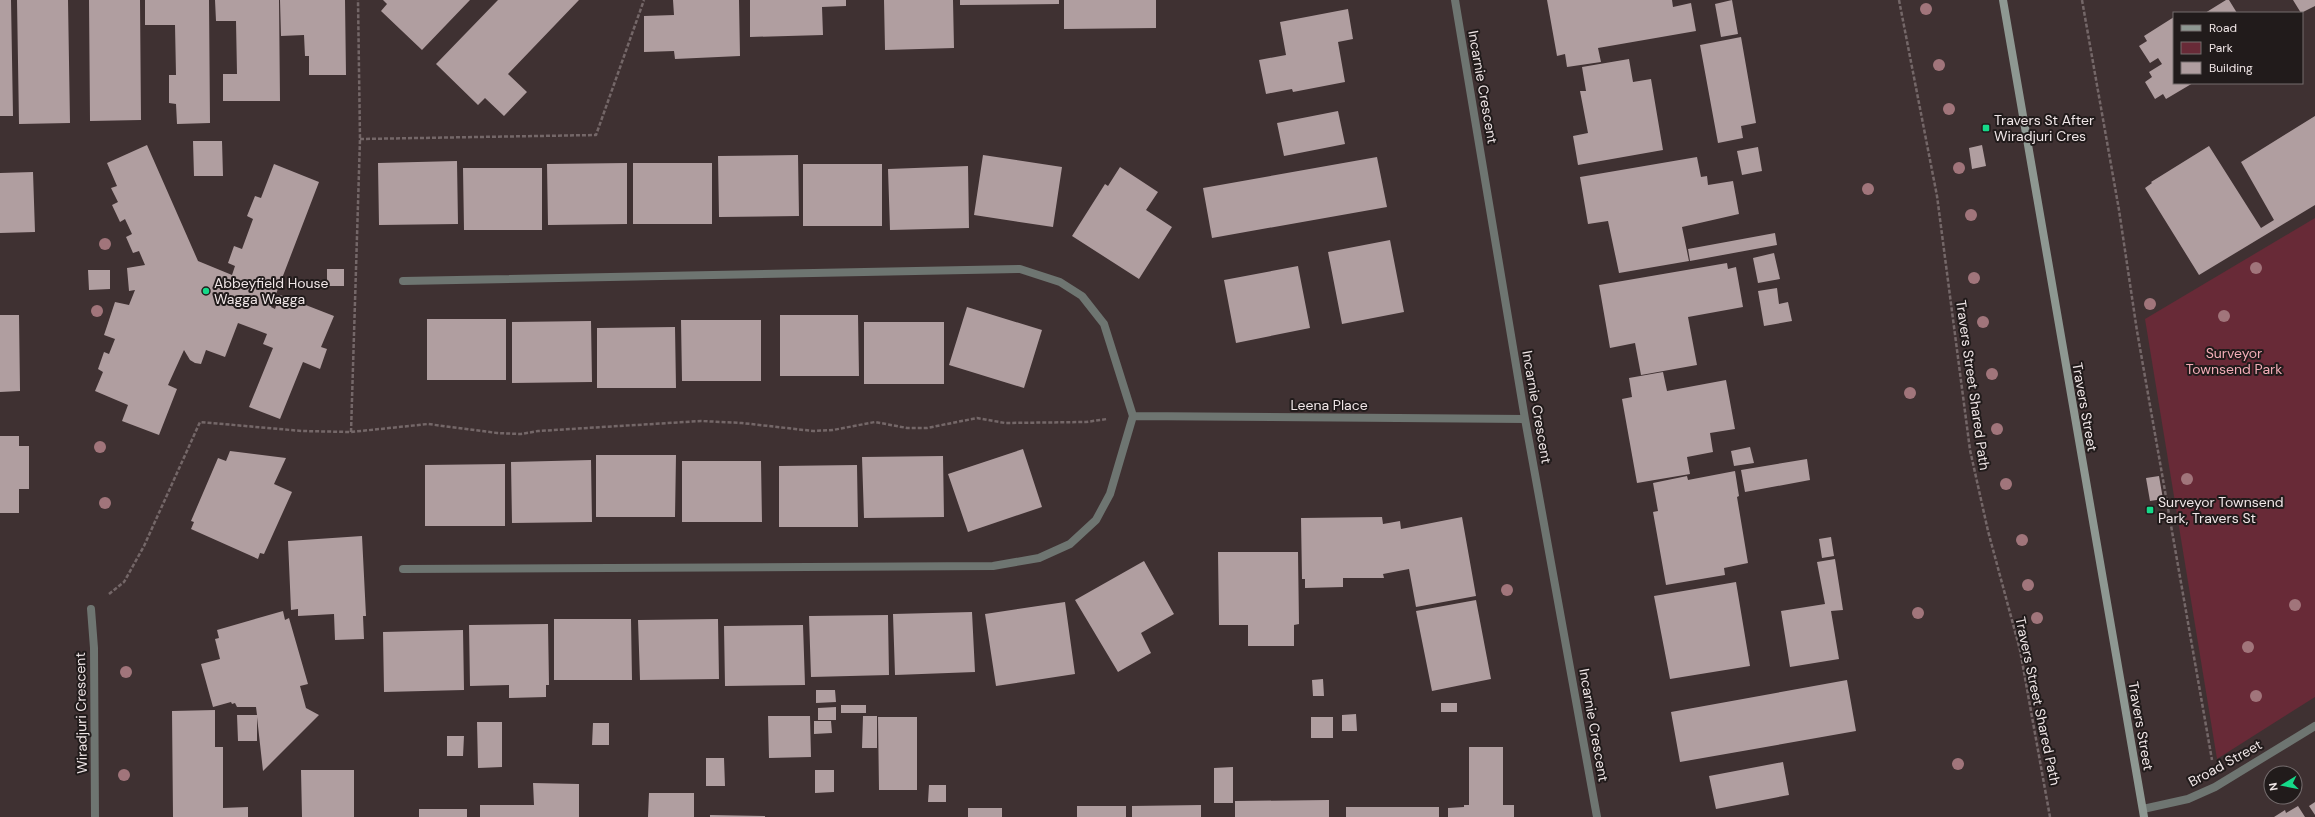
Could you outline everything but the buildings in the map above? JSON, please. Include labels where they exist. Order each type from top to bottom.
[{"type":"main road","name":"Travers Street","points":[[2003,0],[2144,813]]},
{"type":"street","name":"Incarnie Crescent","points":[[1455,0],[1525,419],[1597,817]]},
{"type":"street","points":[[403,281],[1020,269],[1060,282],[1082,296],[1104,324],[1133,416],[1110,494],[1096,520],[1070,544],[1039,558],[993,566],[403,569]]},
{"type":"street","name":"Leena Place","points":[[1133,416],[1525,419]]},
{"type":"street","name":"Wiradjuri Crescent","points":[[91,609],[94,648],[95,817]]},
{"type":"street","name":"Broad Street","points":[[2144,813],[2188,799],[2215,786],[2315,726]]},
{"type":"path","points":[[351,432],[360,139],[358,0]]},
{"type":"path","points":[[360,139],[596,136],[644,0]]},
{"type":"path","name":"Travers Street Shared Path","points":[[1900,0],[1937,196],[1970,450],[1988,531],[2020,650],[2050,817]]},
{"type":"path","points":[[2082,0],[2119,210],[2138,339],[2212,762]]},
{"type":"path","points":[[91,609],[124,582],[144,546],[200,422],[302,431],[351,432],[428,424],[521,434],[538,431],[701,421],[742,423],[814,431],[833,430],[876,422],[917,429],[977,418],[1005,423],[1086,422],[1133,416]]},
{"type":"green space","name":"Surveyor Townsend Park","points":[[2315,218],[2315,697],[2217,759],[2145,319]]},
{"type":"place","name":"Travers St After Wiradjuri Cres","points":[[1986,128]]},
{"type":"place","name":"Abbeyfield House Wagga Wagga","points":[[206,291]]},
{"type":"place","name":"Surveyor Townsend Park, Travers St","points":[[2150,510]]}]
